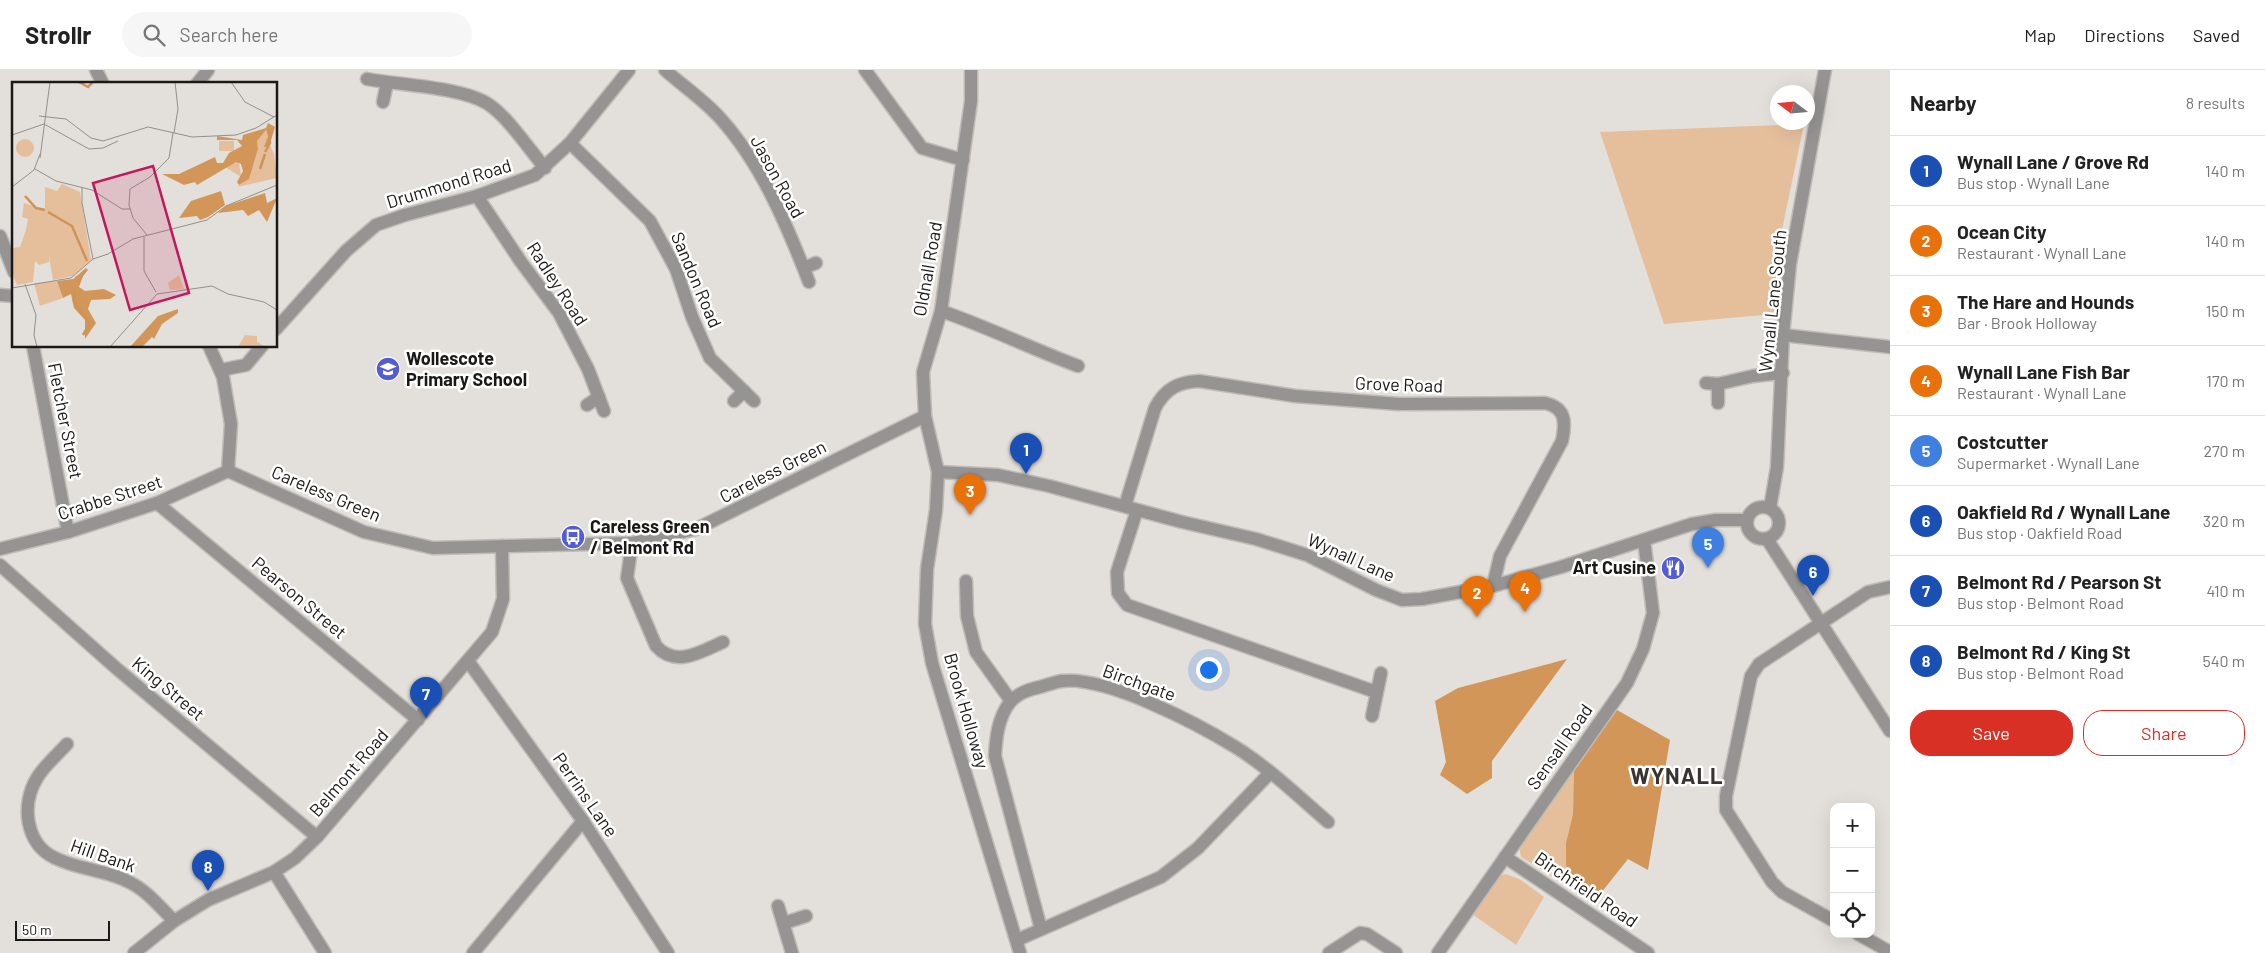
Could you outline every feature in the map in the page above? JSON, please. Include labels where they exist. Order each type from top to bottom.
[{"type":"street","points":[[96,70],[102,82]]},
{"type":"street","points":[[199,82],[208,70]]},
{"type":"street","name":"Drummond Road","points":[[278,327],[346,251],[376,225],[478,196],[535,176],[570,143],[628,70]]},
{"type":"street","name":"Jason Road","points":[[665,70],[719,117],[750,157],[772,198],[809,282]]},
{"type":"street","points":[[865,70],[922,148],[963,160]]},
{"type":"street","name":"Oldnall Road","points":[[938,472],[925,416],[923,372],[941,311],[971,101],[971,70]]},
{"type":"street","name":"Wynall Lane South","points":[[1770,508],[1777,467],[1783,373],[1783,335],[1790,264],[1825,70]]},
{"type":"street","points":[[367,79],[426,87],[477,98],[498,112],[545,168]]},
{"type":"street","points":[[383,102],[387,83]]},
{"type":"street","name":"Sandon Road","points":[[570,143],[650,221],[676,269],[692,316],[710,358],[754,401]]},
{"type":"street","name":"Radley Road","points":[[478,196],[521,262],[559,313],[588,370],[604,411]]},
{"type":"street","points":[[0,236],[12,267]]},
{"type":"street","points":[[804,268],[816,263]]},
{"type":"street","points":[[941,311],[976,323],[1038,351],[1072,360]]},
{"type":"street","points":[[1783,335],[1890,347]]},
{"type":"street","name":"Fletcher Street","points":[[33,348],[68,532]]},
{"type":"street","points":[[210,348],[221,370],[231,424],[228,471]]},
{"type":"street","points":[[221,370],[246,365],[260,348]]},
{"type":"street","points":[[1718,403],[1712,384],[1753,376],[1783,373]]},
{"type":"street","name":"Grove Road","points":[[1131,508],[1155,408],[1168,390],[1186,382],[1199,381],[1295,396],[1399,404],[1545,403],[1555,405],[1561,410],[1566,425],[1562,441],[1500,556],[1492,586]]},
{"type":"street","points":[[734,401],[744,391]]},
{"type":"street","points":[[587,405],[599,397]]},
{"type":"street","name":"Careless Green","points":[[228,471],[364,532],[433,548],[632,543],[696,529],[925,416]]},
{"type":"street","name":"Crabbe Street","points":[[0,549],[68,532],[157,503],[228,471]]},
{"type":"street","name":"Wynall Lane","points":[[938,472],[998,475],[1049,486],[1256,539],[1307,555],[1376,590],[1402,600],[1422,599],[1492,586],[1692,524],[1711,520],[1747,520]]},
{"type":"street","name":"Brook Holloway","points":[[938,472],[936,510],[928,569],[925,624],[932,663],[1019,947]]},
{"type":"street","name":"Pearson Street","points":[[157,503],[418,720]]},
{"type":"street","points":[[1758,507],[1770,508],[1780,520],[1779,528],[1774,535],[1767,539],[1759,539],[1752,535],[1748,528],[1747,520],[1753,510],[1758,507]]},
{"type":"street","points":[[1131,508],[1116,572],[1118,593],[1126,605],[1376,692]]},
{"type":"street","points":[[1767,539],[1820,625],[1890,731]]},
{"type":"street","name":"Sensall Road","points":[[1438,953],[1627,683],[1643,649],[1653,613],[1644,540]]},
{"type":"street","points":[[632,543],[627,578],[656,646],[662,652],[680,658],[723,642]]},
{"type":"street","name":"Belmont Road","points":[[134,953],[174,921],[208,900],[274,872],[295,858],[317,838],[492,632],[503,599],[502,546]]},
{"type":"street","name":"King Street","points":[[0,565],[116,668],[317,838]]},
{"type":"street","points":[[966,582],[967,616],[976,652],[1011,700],[996,735],[996,756],[1041,930]]},
{"type":"street","points":[[1830,919],[1782,892],[1772,882],[1726,810],[1726,796],[1751,676],[1759,664],[1868,592],[1890,587]]},
{"type":"street","name":"Perrins Lane","points":[[468,662],[583,821],[668,953]]},
{"type":"street","points":[[1372,716],[1381,673]]},
{"type":"street","name":"Birchgate","points":[[1011,700],[1029,689],[1062,681],[1113,689],[1170,712],[1238,749],[1270,773],[1328,822]]},
{"type":"street","name":"Hill Bank","points":[[67,744],[36,778],[28,798],[29,828],[35,840],[53,857],[131,883],[174,921]]},
{"type":"street","points":[[1019,947],[1041,930],[1161,877],[1198,848],[1270,773]]},
{"type":"street","points":[[473,953],[583,821]]},
{"type":"street","name":"Birchfield Road","points":[[1505,856],[1648,953]]},
{"type":"street","points":[[274,872],[325,953]]},
{"type":"street","points":[[778,906],[792,953]]},
{"type":"street","points":[[784,923],[806,916]]},
{"type":"street","points":[[1329,953],[1360,933],[1367,934],[1396,953]]},
{"type":"street","points":[[1865,938],[1890,952]]},
{"type":"shaded area","points":[[1770,125],[1770,130],[1803,130],[1777,254],[1774,314],[1664,324],[1600,132]]},
{"type":"shaded area","points":[[1567,659],[1492,761],[1492,778],[1467,794],[1440,775],[1446,762],[1435,701],[1458,688]]},
{"type":"shaded area","points":[[1617,710],[1670,740],[1648,870],[1628,859],[1593,903],[1566,885],[1566,843],[1573,814],[1574,767]]},
{"type":"shaded area","points":[[1574,767],[1573,814],[1566,843],[1566,885],[1521,857],[1519,847]]},
{"type":"shaded area","points":[[1506,874],[1521,880],[1544,897],[1516,945],[1472,914],[1499,876]]},
{"type":"place","name":"Wollescote Primary School","points":[[388,369]]},
{"type":"place","name":"Wynall Lane / Grove Rd","points":[[1026,474]]},
{"type":"place","name":"The Hare and Hounds","points":[[970,515]]},
{"type":"place","name":"Careless Green / Belmont Rd","points":[[573,537]]},
{"type":"place","name":"Art Cusine","points":[[1673,568]]},
{"type":"place","name":"Costcutter","points":[[1708,568]]},
{"type":"place","name":"Oakfield Rd / Wynall Lane","points":[[1813,596]]},
{"type":"place","name":"Wynall Lane Fish Bar","points":[[1525,612]]},
{"type":"place","name":"Ocean City","points":[[1477,617]]},
{"type":"place","name":"Belmont Rd / Pearson St","points":[[426,718]]},
{"type":"place","name":"Belmont Rd / King St","points":[[208,891]]},
{"type":"district","name":"WYNALL","points":[[1677,776]]}]
